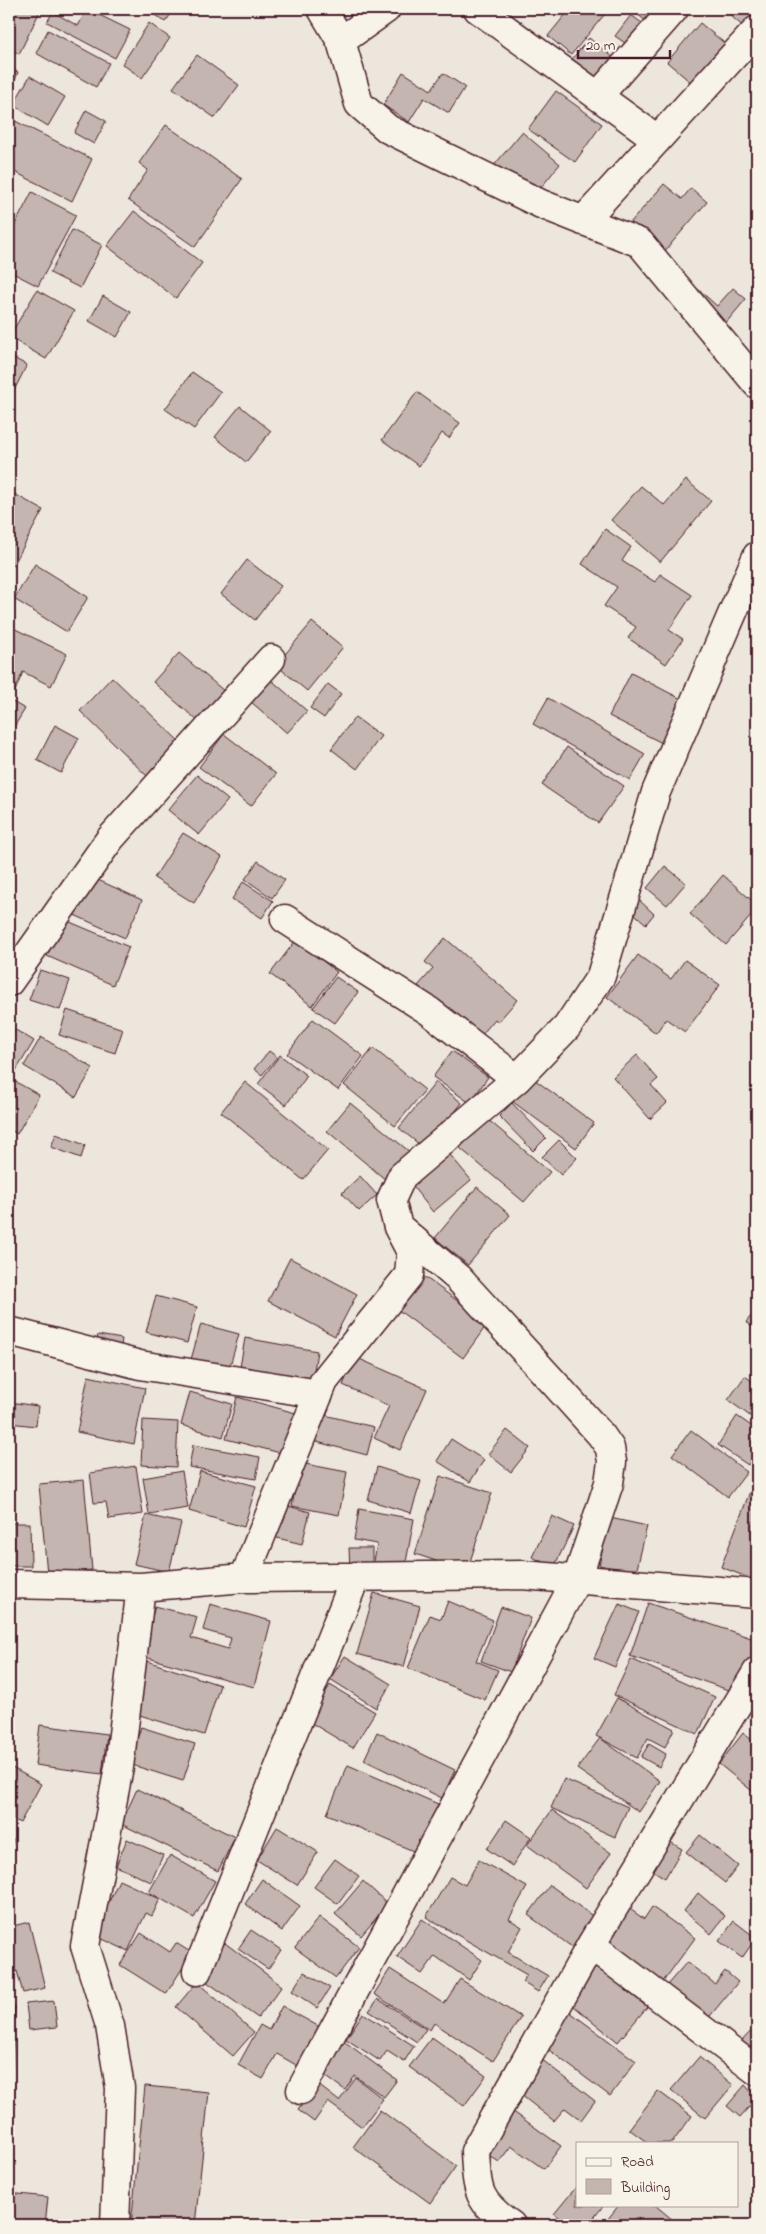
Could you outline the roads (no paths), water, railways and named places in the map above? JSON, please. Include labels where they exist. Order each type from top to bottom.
[{"type":"street","points":[[322,9],[341,41],[359,104],[388,129],[542,204],[640,243],[757,384]]},
{"type":"street","points":[[341,41],[386,9]]},
{"type":"street","points":[[478,9],[657,139]]},
{"type":"street","points":[[598,96],[674,9]]},
{"type":"street","points":[[583,221],[757,30]]},
{"type":"street","points":[[244,1578],[324,1381],[409,1275],[411,1252],[398,1227],[392,1200],[402,1176],[517,1079],[567,1027],[600,976],[656,792],[757,556]]},
{"type":"street","points":[[9,982],[110,839],[271,659]]},
{"type":"street","points":[[285,919],[429,1011],[517,1079]]},
{"type":"street","points":[[301,2090],[578,1579],[608,1484],[612,1462],[610,1448],[601,1435],[458,1278],[398,1227]]},
{"type":"street","points":[[9,1331],[140,1365],[319,1394]]},
{"type":"street","points":[[9,1584],[141,1587],[244,1578],[522,1575],[757,1594]]},
{"type":"street","points":[[197,1971],[356,1576]]},
{"type":"street","points":[[115,2225],[120,2088],[110,2026],[85,1946],[119,1768],[141,1587]]},
{"type":"street","points":[[511,2225],[490,2210],[476,2184],[475,2151],[591,1945],[757,1672]]},
{"type":"street","points":[[591,1945],[757,2072]]}]
